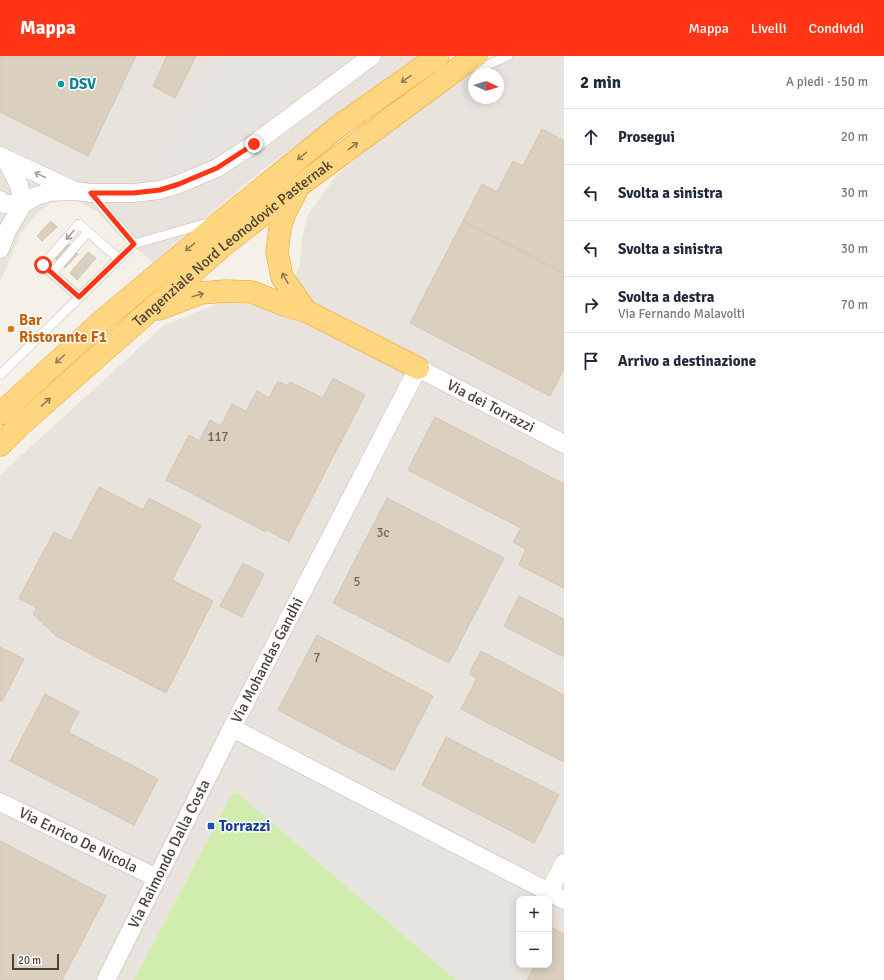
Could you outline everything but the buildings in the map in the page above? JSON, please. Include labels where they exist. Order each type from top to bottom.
[{"type":"highway","name":"Tangenziale Nord Leonodovic Pasternak","points":[[0,414],[103,320],[225,218],[339,126],[438,56]]},
{"type":"highway","name":"Tangenziale Nord Leonodovic Pasternak","points":[[0,444],[223,246],[299,186],[468,61]]},
{"type":"highway","points":[[299,186],[285,213],[280,228],[277,252],[282,277],[306,311]]},
{"type":"highway","points":[[148,313],[201,293],[226,291],[252,292],[287,306],[306,311],[418,368]]},
{"type":"street","points":[[0,249],[7,231],[23,204],[36,196],[50,192],[133,193],[160,190],[179,184],[217,168],[254,144],[372,56]]},
{"type":"street","points":[[2,157],[83,192]]},
{"type":"street","points":[[2,157],[19,185],[23,204]]},
{"type":"street","points":[[0,200],[5,204],[23,204]]},
{"type":"street","name":"Via dei Torrazzi","points":[[418,368],[564,444]]},
{"type":"street","name":"Via Mohandas Gandhi","points":[[418,368],[232,728],[556,896]]},
{"type":"street","name":"Via Raimondo Dalla Costa","points":[[106,980],[232,728]]},
{"type":"street","name":"Via Enrico De Nicola","points":[[0,802],[157,878]]},
{"type":"street","points":[[556,896],[564,862]]},
{"type":"lane","points":[[468,61],[483,67],[508,56]]},
{"type":"lane","points":[[83,192],[134,244]]},
{"type":"lane","points":[[0,375],[134,244],[225,218]]},
{"type":"lane","points":[[79,297],[52,273],[88,232],[119,259]]},
{"type":"shaded area","points":[[0,56],[419,56],[261,171],[153,262],[116,232],[97,211],[73,199],[50,203],[36,214],[21,233],[0,282]]},
{"type":"shaded area","points":[[219,56],[346,56],[272,110],[231,143],[198,160],[163,172]]},
{"type":"shaded area","points":[[498,56],[564,56],[564,980],[456,980],[234,790],[134,980],[0,980],[0,475],[164,325],[222,302],[256,305],[292,287],[300,263],[302,238],[308,214],[336,176],[394,126],[468,76],[468,104],[504,104],[504,68],[480,68]]},
{"type":"shaded area","points":[[275,760],[539,896],[516,896],[516,967],[510,980],[456,980],[253,806]]},
{"type":"green space","points":[[234,790],[456,980],[134,980]]},
{"type":"place","name":"DSV","points":[[61,84]]},
{"type":"place","name":"Bar Ristorante F1","points":[[11,329]]},
{"type":"place","name":"Torrazzi","points":[[211,826]]},
{"type":"route","points":[[43,265],[79,297],[134,244],[91,193],[133,193],[160,190],[179,184],[217,168],[254,144]]}]
